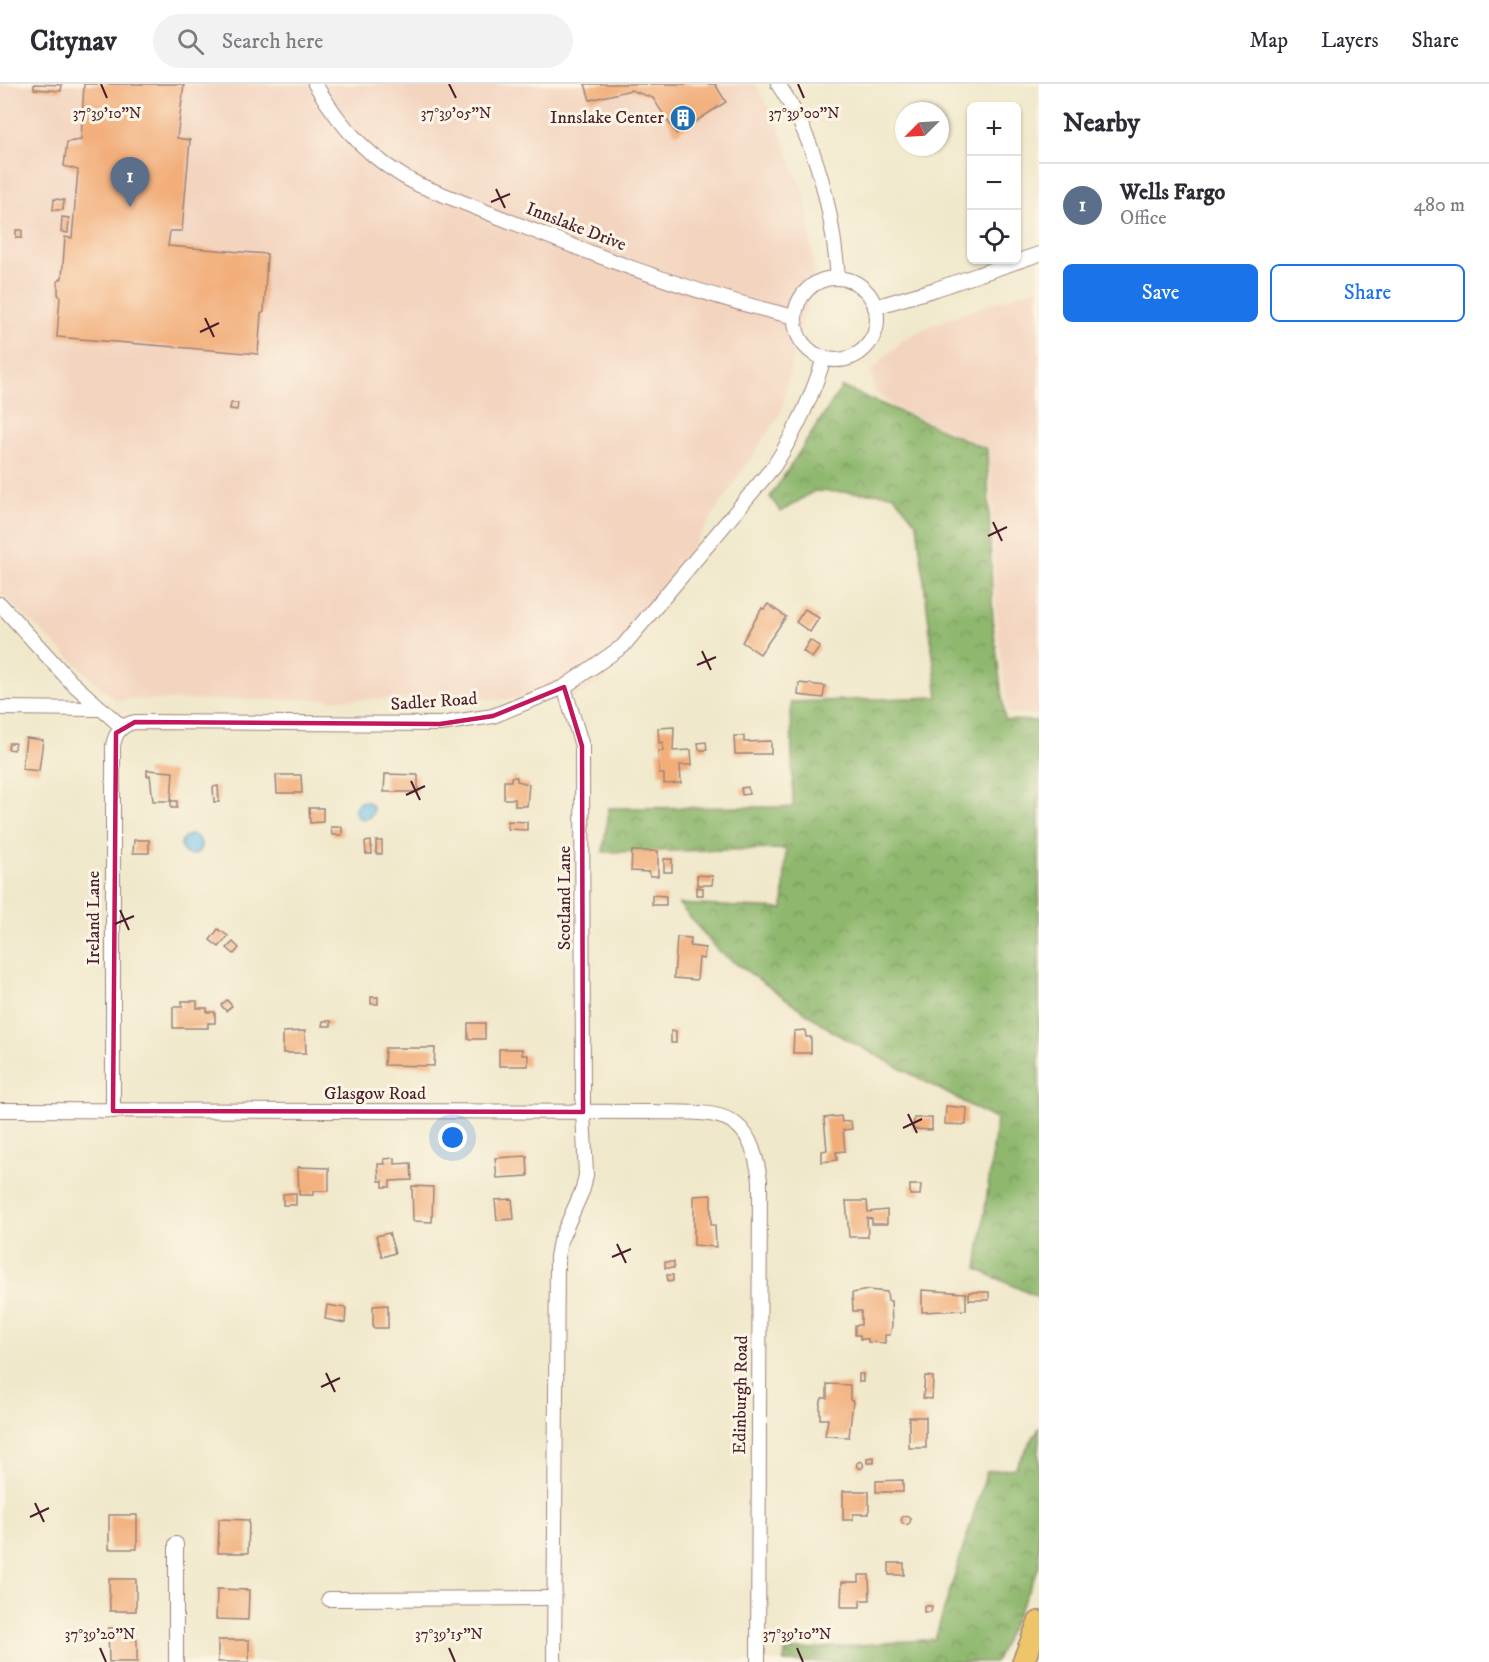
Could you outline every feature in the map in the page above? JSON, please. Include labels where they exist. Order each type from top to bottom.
[{"type":"highway","points":[[1023,1662],[1039,1622]]},
{"type":"street","name":"Innslake Drive","points":[[315,84],[342,126],[361,147],[385,167],[419,185],[663,281],[734,303],[795,317]]},
{"type":"street","points":[[778,84],[800,120],[823,178],[834,235],[838,278]]},
{"type":"street","points":[[875,307],[1039,254]]},
{"type":"street","points":[[838,278],[861,287],[875,307],[877,323],[867,345],[847,359],[824,358],[811,351],[801,339],[795,317],[799,302],[808,289],[822,281],[838,278]]},
{"type":"street","name":"Sadler Road","points":[[122,727],[135,722],[440,724],[493,716],[564,687],[623,646],[774,466],[805,414],[824,358]]},
{"type":"street","points":[[0,604],[98,709],[122,727]]},
{"type":"street","name":"Scotland Lane","points":[[554,1662],[557,1257],[560,1241],[583,1189],[586,1175],[582,746],[564,687]]},
{"type":"street","points":[[0,708],[98,709]]},
{"type":"street","name":"Ireland Lane","points":[[113,1111],[113,746],[116,733],[122,727]]},
{"type":"street","name":"Glasgow Road","points":[[0,1110],[705,1114],[724,1117],[745,1132]]},
{"type":"street","name":"Edinburgh Road","points":[[745,1132],[756,1154],[761,1199],[758,1662]]},
{"type":"street","points":[[176,1544],[176,1662]]},
{"type":"street","points":[[329,1599],[554,1598]]},
{"type":"highlighted area","points":[[564,687],[582,746],[583,1112],[113,1111],[116,733],[135,722],[440,724],[493,716]]},
{"type":"shaded area","points":[[0,84],[755,84],[777,122],[806,202],[815,278],[791,364],[782,411],[604,680],[571,699],[115,700],[0,593]]},
{"type":"shaded area","points":[[1039,287],[1039,715],[1008,713],[997,624],[990,448],[891,405],[875,391],[872,370],[901,341],[931,325]]},
{"type":"green space","points":[[842,387],[987,449],[993,624],[1005,720],[1039,721],[1039,1298],[977,1269],[997,1120],[835,1033],[718,951],[679,904],[783,909],[786,849],[603,852],[609,808],[793,807],[791,702],[938,697],[917,524],[893,494],[814,491],[781,512],[770,497]]},
{"type":"green space","points":[[1039,1428],[1039,1567],[995,1662],[784,1662],[785,1651],[935,1639],[987,1471],[1015,1468]]},
{"type":"water","points":[[364,801],[370,804],[373,810],[370,816],[364,819],[358,816],[355,810],[358,804]]},
{"type":"water","points":[[191,835],[198,838],[201,845],[198,852],[191,855],[184,852],[181,845],[184,838]]},
{"type":"building","points":[[34,84],[62,85],[61,91],[34,89]]},
{"type":"building","points":[[84,84],[184,84],[177,138],[190,140],[182,231],[170,231],[168,246],[267,254],[264,312],[261,314],[258,354],[57,337],[60,297],[58,281],[62,278],[65,237],[72,238],[78,170],[64,166],[67,142],[81,140]]},
{"type":"building","name":"Innslake Center","points":[[585,84],[715,84],[726,102],[676,134],[653,98],[631,90],[590,100]]},
{"type":"building","points":[[54,199],[64,200],[63,210],[53,210]]},
{"type":"building","points":[[62,217],[69,218],[68,233],[61,232]]},
{"type":"building","points":[[16,230],[22,230],[22,238],[16,238]]},
{"type":"building","points":[[231,403],[238,403],[237,410],[230,409]]},
{"type":"building","points":[[768,604],[786,617],[760,654],[742,642],[762,608],[764,609]]},
{"type":"building","points":[[805,609],[819,618],[810,632],[796,622]]},
{"type":"building","points":[[810,640],[820,647],[812,658],[803,651]]},
{"type":"building","points":[[799,683],[825,686],[823,698],[798,695]]},
{"type":"building","points":[[674,727],[673,751],[691,750],[692,765],[680,765],[681,783],[664,784],[664,774],[659,774],[658,751],[663,751],[663,742],[659,743],[658,728]]},
{"type":"building","points":[[734,736],[744,736],[744,742],[771,741],[771,754],[735,754]]},
{"type":"building","points":[[26,738],[43,740],[39,771],[22,769]]},
{"type":"building","points":[[706,742],[707,750],[699,750],[698,743]]},
{"type":"building","points":[[9,743],[15,743],[14,750],[8,749]]},
{"type":"building","points":[[147,770],[173,772],[171,801],[153,801],[150,775],[147,776]]},
{"type":"building","points":[[385,774],[418,775],[418,792],[384,792]]},
{"type":"building","points":[[276,775],[301,775],[302,793],[277,793]]},
{"type":"building","points":[[511,777],[517,777],[517,781],[529,784],[527,806],[515,806],[515,799],[504,799],[504,781],[511,781]]},
{"type":"building","points":[[218,786],[219,802],[214,802],[213,787]]},
{"type":"building","points":[[748,787],[749,794],[742,795],[741,788]]},
{"type":"building","points":[[171,801],[177,801],[177,808],[171,808]]},
{"type":"building","points":[[309,808],[323,808],[323,822],[310,823]]},
{"type":"building","points":[[508,821],[527,822],[527,830],[508,829]]},
{"type":"building","points":[[331,827],[342,827],[342,835],[332,835]]},
{"type":"building","points":[[134,840],[149,840],[149,853],[133,853]]},
{"type":"building","points":[[371,841],[372,854],[366,854],[365,842]]},
{"type":"building","points":[[376,841],[382,841],[382,854],[376,854]]},
{"type":"building","points":[[632,851],[658,851],[658,876],[650,876],[649,872],[631,871]]},
{"type":"building","points":[[664,859],[672,859],[672,872],[664,872]]},
{"type":"building","points":[[697,875],[713,876],[712,885],[697,885]]},
{"type":"building","points":[[696,887],[703,888],[703,895],[696,895]]},
{"type":"building","points":[[652,895],[666,896],[666,905],[652,905]]},
{"type":"building","points":[[218,929],[228,936],[219,947],[210,940]]},
{"type":"building","points":[[677,937],[691,938],[690,946],[705,948],[704,959],[699,958],[697,980],[674,978]]},
{"type":"building","points":[[233,942],[239,948],[234,954],[227,948]]},
{"type":"building","points":[[371,997],[378,997],[378,1004],[371,1004]]},
{"type":"building","points":[[227,1000],[232,1006],[226,1011],[221,1005]]},
{"type":"building","points":[[182,1001],[197,1001],[197,1008],[207,1008],[207,1012],[215,1012],[215,1023],[208,1023],[208,1028],[173,1028],[173,1007],[182,1007]]},
{"type":"building","points":[[323,1021],[331,1021],[331,1026],[322,1026]]},
{"type":"building","points":[[468,1023],[485,1023],[485,1039],[468,1039]]},
{"type":"building","points":[[805,1030],[806,1037],[811,1037],[811,1053],[793,1053],[794,1031]]},
{"type":"building","points":[[305,1031],[306,1053],[283,1053],[283,1032]]},
{"type":"building","points":[[671,1031],[676,1031],[676,1043],[671,1043]]},
{"type":"building","points":[[385,1048],[435,1048],[434,1066],[384,1065]]},
{"type":"building","points":[[499,1049],[522,1049],[522,1055],[528,1055],[528,1066],[499,1066]]},
{"type":"building","points":[[946,1106],[967,1108],[966,1125],[945,1124]]},
{"type":"building","points":[[841,1116],[842,1122],[851,1121],[852,1129],[843,1130],[845,1151],[836,1152],[837,1160],[822,1162],[822,1151],[827,1150],[824,1118]]},
{"type":"building","points":[[914,1118],[932,1118],[932,1130],[913,1129]]},
{"type":"building","points":[[527,1156],[528,1176],[497,1178],[495,1158]]},
{"type":"building","points":[[395,1158],[395,1164],[411,1163],[412,1180],[390,1181],[390,1187],[383,1187],[383,1181],[379,1181],[378,1164],[385,1164],[384,1159]]},
{"type":"building","points":[[298,1167],[329,1168],[329,1191],[313,1191],[313,1195],[299,1195]]},
{"type":"building","points":[[910,1185],[921,1185],[920,1195],[910,1195]]},
{"type":"building","points":[[412,1186],[433,1187],[432,1222],[413,1221]]},
{"type":"building","points":[[296,1193],[296,1205],[283,1205],[283,1194]]},
{"type":"building","points":[[711,1195],[711,1225],[715,1225],[716,1247],[694,1245],[694,1196]]},
{"type":"building","points":[[512,1199],[514,1219],[497,1220],[495,1200]]},
{"type":"building","points":[[846,1201],[867,1201],[868,1212],[887,1210],[887,1224],[872,1224],[872,1219],[867,1218],[868,1237],[849,1237]]},
{"type":"building","points":[[389,1233],[395,1253],[382,1257],[376,1236]]},
{"type":"building","points":[[665,1262],[674,1262],[674,1268],[665,1268]]},
{"type":"building","points":[[667,1275],[673,1275],[673,1281],[668,1282]]},
{"type":"building","points":[[868,1290],[887,1292],[888,1301],[891,1301],[892,1326],[890,1335],[885,1335],[885,1343],[868,1342],[868,1339],[860,1339],[860,1335],[855,1335],[855,1325],[861,1325],[861,1311],[853,1311],[852,1293]]},
{"type":"building","points":[[922,1290],[966,1293],[966,1310],[922,1312]]},
{"type":"building","points":[[969,1292],[989,1292],[989,1300],[969,1300]]},
{"type":"building","points":[[327,1305],[346,1308],[345,1323],[325,1319]]},
{"type":"building","points":[[388,1305],[388,1328],[373,1328],[373,1306]]},
{"type":"building","points":[[859,1374],[863,1374],[863,1382],[859,1382]]},
{"type":"building","points":[[925,1376],[933,1377],[932,1399],[923,1398]]},
{"type":"building","points":[[827,1384],[850,1385],[850,1400],[853,1401],[849,1437],[825,1436],[828,1419],[820,1419],[820,1405],[822,1398],[827,1398]]},
{"type":"building","points":[[909,1417],[926,1417],[926,1448],[909,1448]]},
{"type":"building","points":[[874,1457],[874,1463],[867,1463],[867,1458]]},
{"type":"building","points":[[860,1462],[863,1465],[860,1468],[857,1465]]},
{"type":"building","points":[[903,1480],[903,1492],[876,1492],[876,1481]]},
{"type":"building","points":[[843,1491],[869,1491],[869,1514],[853,1514],[853,1520],[843,1520]]},
{"type":"building","points":[[109,1515],[137,1515],[137,1549],[109,1549]]},
{"type":"building","points":[[906,1516],[910,1520],[906,1524],[902,1520]]},
{"type":"building","points":[[219,1519],[249,1520],[248,1553],[218,1553]]},
{"type":"building","points":[[889,1563],[904,1563],[904,1575],[889,1575]]},
{"type":"building","points":[[859,1575],[869,1575],[870,1600],[860,1600],[860,1607],[841,1607],[842,1582],[859,1582]]},
{"type":"building","points":[[109,1579],[136,1579],[136,1611],[110,1611]]},
{"type":"building","points":[[217,1589],[249,1590],[248,1620],[216,1619]]},
{"type":"building","points":[[924,1606],[932,1606],[931,1612],[924,1612]]},
{"type":"building","points":[[108,1628],[135,1628],[132,1640],[137,1640],[137,1662],[109,1662]]},
{"type":"building","points":[[218,1640],[249,1640],[249,1662],[218,1662]]},
{"type":"place","name":"Innslake Center","points":[[683,118]]},
{"type":"place","name":"Wells Fargo","points":[[130,207]]}]
